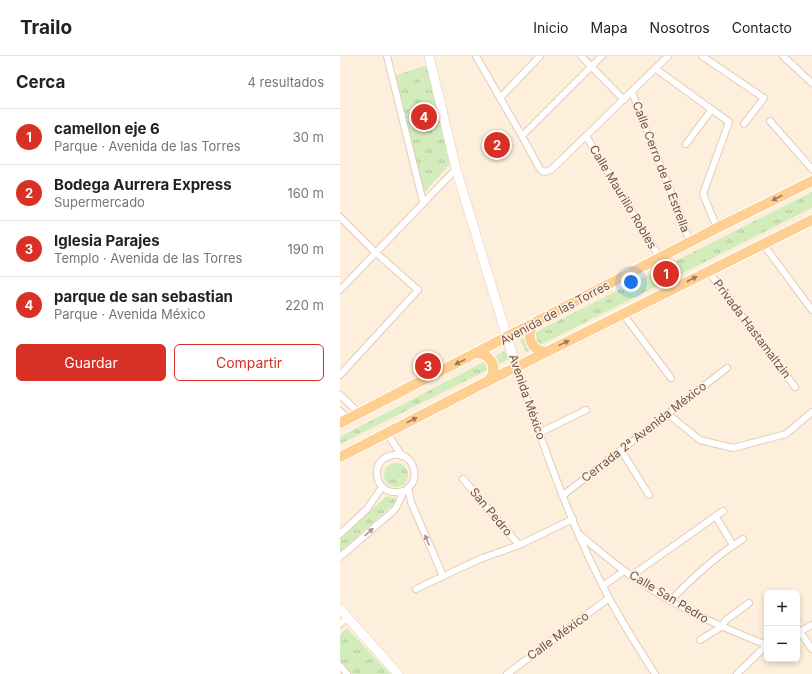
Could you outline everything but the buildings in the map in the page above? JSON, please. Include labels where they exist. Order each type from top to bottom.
[{"type":"main road","name":"Avenida de las Torres","points":[[344,421],[717,228],[812,181]]},
{"type":"main road","points":[[340,457],[488,381],[812,220]]},
{"type":"main road","points":[[534,324],[530,330],[530,341],[538,350],[546,352]]},
{"type":"main road","points":[[477,353],[488,357],[492,363],[493,371],[491,378],[488,381]]},
{"type":"street","points":[[387,56],[423,202]]},
{"type":"street","name":"Avenida México","points":[[429,56],[456,169],[507,338],[562,496],[609,598],[655,674]]},
{"type":"street","points":[[476,56],[540,169],[544,172],[551,170],[668,56]]},
{"type":"street","points":[[500,98],[540,56]]},
{"type":"street","name":"Calle Cerro de la Estrella","points":[[581,56],[624,100]]},
{"type":"street","points":[[522,136],[602,56]]},
{"type":"street","points":[[702,56],[764,98],[744,124]]},
{"type":"street","points":[[784,56],[812,83]]},
{"type":"street","points":[[656,69],[729,122],[703,194],[717,228]]},
{"type":"street","name":"Calle Cerro de la Estrella","points":[[632,92],[690,242]]},
{"type":"street","points":[[686,144],[712,109]]},
{"type":"street","points":[[770,121],[812,169]]},
{"type":"street","name":"Calle Maurilio Robles","points":[[586,136],[660,258]]},
{"type":"street","points":[[340,290],[456,169]]},
{"type":"street","points":[[340,218],[375,252],[418,290],[340,375]]},
{"type":"street","points":[[763,244],[812,310]]},
{"type":"street","name":"Privada Hastamaltzin","points":[[708,271],[796,387]]},
{"type":"street","points":[[623,314],[671,378]]},
{"type":"street","name":"Cerrada 2ª Avenida México","points":[[562,496],[727,368]]},
{"type":"street","points":[[340,394],[359,413]]},
{"type":"street","points":[[539,433],[586,410]]},
{"type":"street","points":[[340,411],[344,421]]},
{"type":"street","points":[[668,414],[700,440],[733,448],[786,434],[812,412]]},
{"type":"street","points":[[387,433],[402,456]]},
{"type":"street","points":[[621,450],[649,495]]},
{"type":"street","points":[[340,558],[395,509],[413,481],[414,468],[410,460],[402,456],[391,455],[381,461],[378,466],[376,477],[382,488],[392,493],[406,490]]},
{"type":"street","name":"San Pedro","points":[[463,479],[519,545]]},
{"type":"street","points":[[340,534],[367,509],[382,488]]},
{"type":"street","points":[[406,490],[443,576]]},
{"type":"street","points":[[631,576],[724,511]]},
{"type":"street","points":[[716,518],[733,545]]},
{"type":"street","points":[[416,589],[480,559],[519,545],[573,519]]},
{"type":"street","name":"Calle San Pedro","points":[[579,534],[624,571],[670,601],[720,627],[764,644]]},
{"type":"street","points":[[670,601],[688,583],[743,538]]},
{"type":"street","points":[[603,586],[624,571]]},
{"type":"street","name":"Calle México","points":[[507,674],[609,598]]},
{"type":"street","points":[[700,640],[720,627],[726,620],[749,603]]},
{"type":"street","points":[[340,609],[398,674]]},
{"type":"street","points":[[340,624],[347,618]]},
{"type":"street","points":[[800,632],[812,625]]},
{"type":"street","points":[[800,634],[812,649]]},
{"type":"street","points":[[737,674],[764,648]]},
{"type":"street","points":[[340,666],[347,674]]},
{"type":"green space","points":[[430,64],[454,159],[424,193],[394,76]]},
{"type":"green space","points":[[812,192],[812,208],[526,352],[520,340]]},
{"type":"green space","points":[[505,351],[509,359],[340,444],[340,437]]},
{"type":"green space","points":[[396,463],[404,467],[408,475],[404,483],[396,487],[388,483],[384,475],[388,467]]},
{"type":"green space","points":[[387,496],[398,500],[340,552],[340,537]]},
{"type":"green space","points":[[347,628],[390,674],[352,674],[340,660],[340,635]]},
{"type":"place","name":"parque de san sebastian","points":[[424,117]]},
{"type":"place","name":"Bodega Aurrera Express","points":[[497,145]]},
{"type":"place","name":"camellon eje 6","points":[[666,274]]},
{"type":"place","name":"Iglesia Parajes","points":[[428,366]]}]
